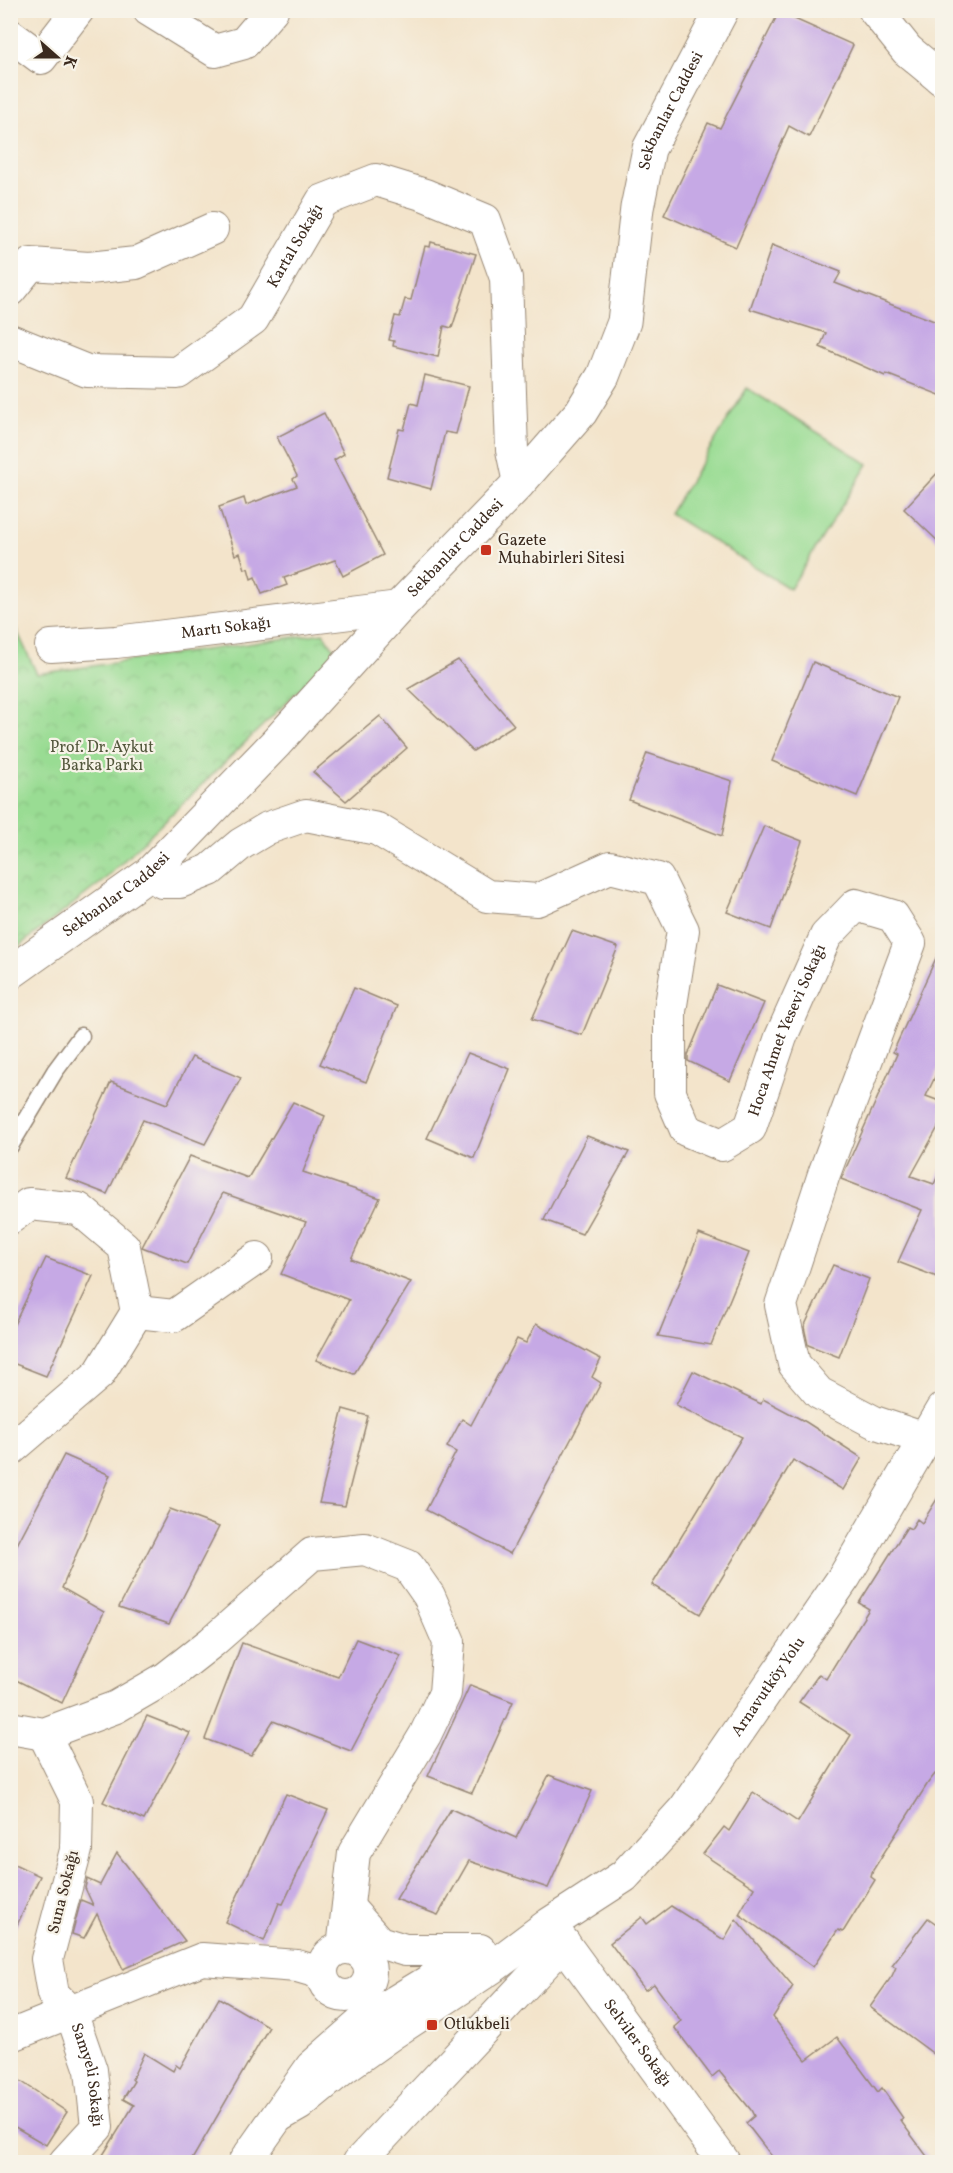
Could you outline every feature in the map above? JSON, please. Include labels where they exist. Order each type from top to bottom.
[{"type":"main road","name":"Sekbanlar Caddesi","points":[[10,973],[149,874],[276,743],[399,607],[519,483],[581,412],[603,376],[624,322],[637,208],[649,149],[722,10]]},
{"type":"main road","points":[[874,10],[908,50],[942,79]]},
{"type":"main road","name":"Arnavutköy Yolu","points":[[557,1933],[624,1876],[685,1809],[845,1576],[942,1410]]},
{"type":"main road","points":[[245,2163],[278,2116],[299,2104],[344,2067],[380,2020],[480,1950],[557,1933]]},
{"type":"main road","points":[[380,2020],[557,1933]]},
{"type":"street","points":[[10,35],[41,58],[78,10]]},
{"type":"street","points":[[149,10],[215,51],[244,42],[272,10]]},
{"type":"street","name":"Kartal Sokağı","points":[[10,340],[87,371],[178,373],[253,319],[322,201],[376,180],[425,195],[485,220],[506,278],[512,450],[519,483]]},
{"type":"street","points":[[10,290],[31,264],[89,268],[136,263],[213,229]]},
{"type":"street","name":"Martı Sokağı","points":[[51,645],[116,642],[399,607]]},
{"type":"street","name":"Hoca Ahmet Yesevi Sokağı","points":[[149,874],[162,882],[180,882],[210,870],[241,844],[268,828],[306,815],[378,829],[487,896],[537,900],[610,867],[658,879],[683,930],[670,1011],[670,1093],[686,1130],[722,1145],[750,1128],[781,1037],[826,936],[856,905],[893,916],[910,943],[824,1174],[781,1305],[794,1364],[819,1393],[874,1422],[925,1439]]},
{"type":"street","points":[[10,1218],[29,1204],[79,1209],[124,1247],[137,1312],[99,1374],[10,1450]]},
{"type":"street","points":[[137,1312],[174,1316],[257,1258]]},
{"type":"street","points":[[10,1728],[44,1734],[116,1707],[166,1678],[212,1642],[312,1554],[365,1549],[408,1566],[429,1596],[449,1641],[445,1693],[425,1735],[354,1853],[348,1907],[355,1955],[380,2020]]},
{"type":"street","name":"Suna Sokağı","points":[[44,1734],[77,1801],[76,1850],[48,1959],[53,1994],[71,2012]]},
{"type":"street","points":[[348,1907],[379,1942],[405,1950],[480,1950]]},
{"type":"street","points":[[359,2163],[557,1933]]},
{"type":"street","name":"Selviler Sokağı","points":[[557,1933],[724,2163]]},
{"type":"street","points":[[10,2036],[202,1959],[297,1966],[329,1984],[352,1996],[366,1986],[370,1970],[355,1955],[330,1954],[325,1960],[329,1984],[380,2020]]},
{"type":"street","name":"Samyeli Sokağı","points":[[65,2163],[97,2127],[91,2070],[71,2012]]},
{"type":"lane","points":[[10,1146],[55,1071],[81,1036]]},
{"type":"green space","points":[[747,388],[868,464],[790,589],[670,514]]},
{"type":"green space","name":"Prof. Dr. Aykut Barka Parkı","points":[[10,616],[37,674],[323,633],[337,653],[103,881],[11,952]]},
{"type":"building","points":[[779,12],[853,45],[809,137],[789,126],[736,247],[664,215],[708,123],[720,128]]},
{"type":"building","points":[[431,242],[476,254],[452,328],[444,326],[438,357],[393,346],[394,341],[389,340],[395,316],[400,317],[405,299],[411,300],[425,246],[430,247]]},
{"type":"building","points":[[772,245],[841,272],[835,283],[942,324],[942,396],[886,374],[885,376],[820,347],[826,333],[750,309]]},
{"type":"building","points":[[425,375],[469,386],[456,434],[445,432],[431,489],[387,477],[399,429],[404,430],[411,403],[418,405]]},
{"type":"building","points":[[324,413],[344,454],[334,460],[383,555],[343,576],[335,560],[284,578],[287,585],[262,594],[255,577],[251,579],[248,568],[245,569],[240,553],[235,555],[219,507],[244,498],[246,505],[297,486],[293,479],[297,476],[277,437]]},
{"type":"building","points":[[942,468],[942,545],[904,509]]},
{"type":"building","points":[[458,660],[514,725],[473,751],[408,689]]},
{"type":"building","points":[[813,662],[898,697],[857,796],[772,761]]},
{"type":"building","points":[[380,716],[407,748],[346,801],[313,772]]},
{"type":"building","points":[[647,753],[732,781],[722,836],[629,800]]},
{"type":"building","points":[[764,826],[802,841],[771,929],[727,912]]},
{"type":"building","points":[[572,931],[618,947],[582,1035],[532,1019]]},
{"type":"building","points":[[942,945],[942,1062],[926,1096],[942,1102],[942,1120],[911,1176],[934,1184],[942,1167],[942,1279],[898,1262],[922,1210],[841,1179],[897,1054],[893,1052]]},
{"type":"building","points":[[717,985],[764,1003],[730,1081],[688,1061],[688,1055]]},
{"type":"building","points":[[354,988],[397,1006],[366,1082],[320,1064]]},
{"type":"building","points":[[468,1053],[510,1069],[474,1158],[427,1138]]},
{"type":"building","points":[[192,1057],[241,1078],[205,1144],[143,1120],[107,1194],[66,1178],[111,1082],[167,1104]]},
{"type":"building","points":[[293,1102],[325,1116],[303,1172],[380,1198],[351,1259],[411,1282],[354,1374],[316,1360],[349,1300],[281,1274],[306,1222],[223,1193],[187,1264],[142,1247],[190,1156],[248,1178]]},
{"type":"building","points":[[587,1136],[629,1152],[582,1234],[544,1220]]},
{"type":"building","points":[[699,1234],[749,1253],[711,1345],[658,1336]]},
{"type":"building","points":[[46,1258],[93,1276],[46,1376],[10,1362],[10,1333]]},
{"type":"building","points":[[833,1265],[869,1279],[839,1357],[808,1345],[804,1327]]},
{"type":"building","points":[[536,1324],[601,1359],[592,1377],[601,1383],[510,1554],[426,1510],[456,1452],[447,1447],[462,1419],[471,1425],[517,1339],[526,1343]]},
{"type":"building","points":[[693,1371],[761,1404],[763,1399],[806,1422],[862,1458],[843,1490],[793,1460],[700,1614],[652,1585],[742,1437],[676,1405]]},
{"type":"building","points":[[343,1409],[368,1416],[345,1506],[319,1503]]},
{"type":"building","points":[[64,1455],[110,1475],[62,1588],[104,1612],[62,1703],[10,1677],[10,1558]]},
{"type":"building","points":[[942,1491],[942,1778],[935,1774],[928,1783],[873,1870],[871,1877],[875,1880],[843,1932],[838,1930],[813,1967],[739,1914],[754,1888],[703,1854],[724,1827],[729,1831],[753,1792],[798,1822],[851,1735],[799,1702],[819,1674],[826,1679],[869,1609],[859,1603],[907,1527],[911,1529],[917,1519],[922,1523]]},
{"type":"building","points":[[170,1509],[219,1527],[169,1624],[119,1607]]},
{"type":"building","points":[[356,1639],[401,1656],[351,1751],[273,1721],[251,1756],[205,1739],[242,1643],[338,1677]]},
{"type":"building","points":[[470,1685],[513,1702],[472,1793],[428,1776]]},
{"type":"building","points":[[147,1716],[190,1733],[144,1820],[103,1802]]},
{"type":"building","points":[[549,1775],[592,1791],[548,1888],[469,1861],[438,1915],[396,1899],[451,1809],[516,1838]]},
{"type":"building","points":[[286,1794],[328,1810],[283,1904],[279,1903],[264,1941],[225,1922]]},
{"type":"building","points":[[117,1853],[185,1941],[123,1969],[97,1914],[84,1938],[72,1934],[81,1900],[93,1905],[85,1888],[87,1879],[100,1885]]},
{"type":"building","points":[[10,1862],[40,1876],[10,1940]]},
{"type":"building","points":[[671,1906],[724,1940],[736,1919],[793,1986],[773,2017],[806,2060],[837,2037],[878,2092],[882,2088],[903,2118],[900,2120],[932,2163],[777,2163],[746,2123],[754,2116],[751,2110],[719,2071],[712,2077],[674,2027],[681,2021],[654,1984],[645,1990],[610,1943],[642,1917],[647,1924]]},
{"type":"building","points":[[928,1918],[942,1928],[942,2060],[870,2007],[892,1976],[896,1967],[892,1965]]},
{"type":"building","points":[[219,1998],[269,2027],[190,2163],[98,2163],[134,2105],[123,2099],[134,2081],[132,2079],[144,2053],[173,2071],[176,2065],[180,2068]]},
{"type":"building","points":[[10,2074],[67,2112],[46,2145],[10,2124]]},
{"type":"place","name":"Gazete Muhabirleri Sitesi","points":[[486,550]]},
{"type":"place","name":"Otlukbeli","points":[[432,2025]]}]
